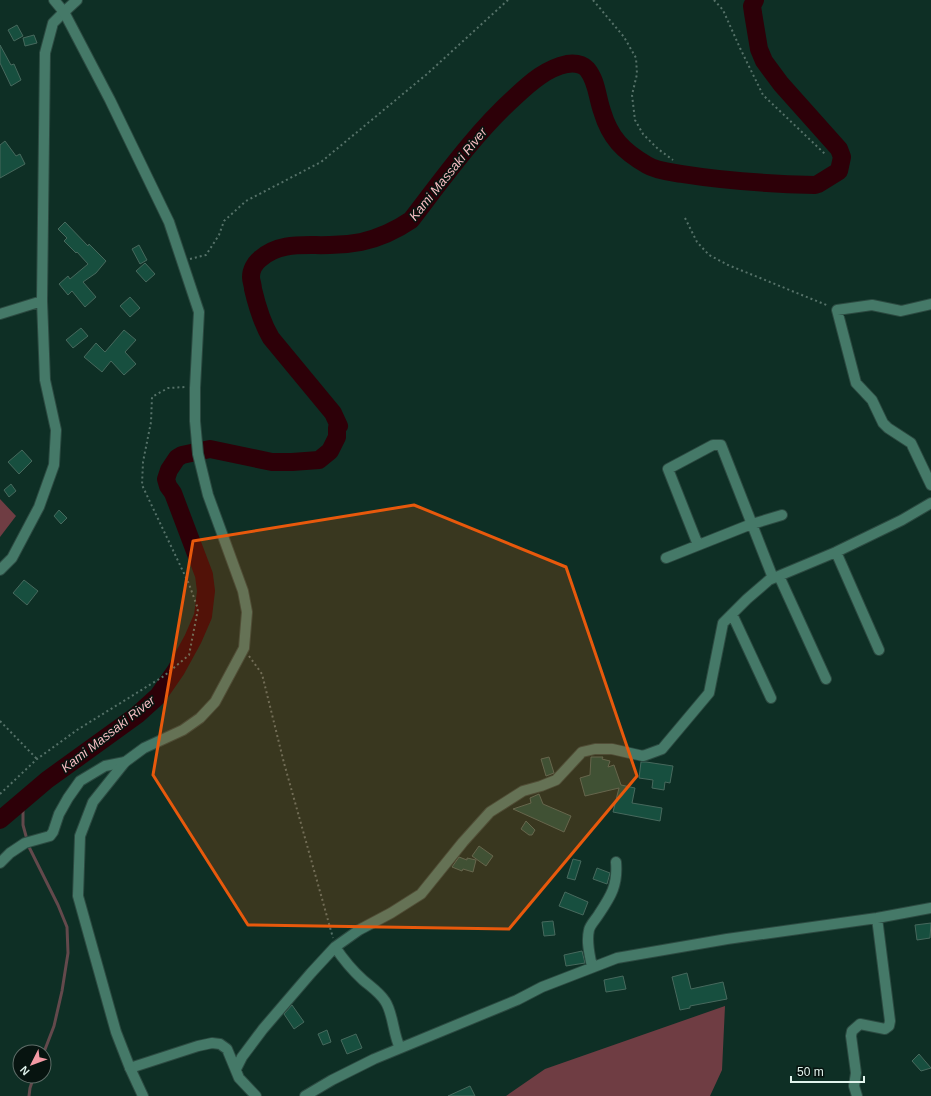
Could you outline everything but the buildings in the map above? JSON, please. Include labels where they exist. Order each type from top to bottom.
[{"type":"street","points":[[54,0],[64,12],[110,100],[169,222],[199,312],[195,388],[195,421],[198,454],[208,495],[243,591],[247,612],[244,648],[215,702],[200,718],[183,730],[144,748],[126,762],[93,802],[80,836],[78,896],[116,1032],[143,1096]]},
{"type":"street","points":[[0,570],[12,558],[39,507],[54,465],[56,430],[45,380],[42,301],[45,53],[53,23],[77,0]]},
{"type":"street","points":[[0,314],[42,301]]},
{"type":"street","points":[[931,304],[901,311],[872,305],[838,310],[856,384],[872,400],[882,423],[911,444],[931,485]]},
{"type":"street","points":[[698,545],[668,469],[713,445],[721,445],[752,524],[826,679]]},
{"type":"street","points":[[236,1069],[242,1057],[263,1029],[335,947],[359,930],[421,894],[463,842],[490,812],[523,791],[556,780],[582,752],[595,749],[612,749],[643,756],[662,749],[709,693],[723,623],[769,580],[836,552],[902,520],[931,503]]},
{"type":"street","points":[[666,558],[752,524],[782,515]]},
{"type":"street","points":[[836,552],[879,650]]},
{"type":"street","points":[[732,614],[771,698]]},
{"type":"street","points":[[0,863],[10,853],[25,843],[50,836],[53,832],[59,814],[80,781],[105,766],[126,762]]},
{"type":"street","points":[[592,967],[588,943],[589,928],[607,902],[613,889],[617,876],[616,862]]},
{"type":"street","points":[[305,1096],[332,1080],[400,1048],[517,1000],[542,987],[617,958],[727,939],[877,918],[931,908]]},
{"type":"street","points":[[857,1096],[854,1086],[856,1073],[851,1036],[852,1031],[860,1024],[885,1029],[890,1021],[877,918]]},
{"type":"street","points":[[335,947],[345,962],[364,981],[379,992],[386,1002],[390,1010],[394,1031],[400,1048]]},
{"type":"street","points":[[130,1068],[198,1046],[212,1043],[220,1044],[226,1049],[239,1078],[256,1096]]},
{"type":"path","points":[[182,261],[206,255],[219,236],[224,221],[246,201],[320,162],[427,74],[508,0]]},
{"type":"path","points":[[593,0],[624,37],[636,58],[637,74],[632,95],[636,120],[643,134],[658,149],[673,160]]},
{"type":"path","points":[[714,0],[723,10],[763,95],[825,154]]},
{"type":"path","points":[[685,218],[697,242],[709,255],[728,266],[838,310]]},
{"type":"path","points":[[0,794],[37,759],[77,730],[164,676],[189,655],[198,609],[189,584],[142,485],[143,462],[151,422],[152,397],[168,388],[195,388]]},
{"type":"path","points":[[244,648],[262,674],[284,763],[335,947]]},
{"type":"path","points":[[0,721],[37,759]]},
{"type":"highlighted area","points":[[414,505],[566,567],[637,776],[509,929],[248,925],[153,775],[193,541]]},
{"type":"shaded area","points":[[0,499],[16,516],[0,537]]},
{"type":"shaded area","points":[[725,1006],[722,1070],[710,1096],[506,1096],[545,1069]]},
{"type":"waterway","name":"Kami Massaki River","points":[[0,820],[47,780],[137,715],[158,696],[176,670],[193,639],[203,616],[206,591],[204,575],[173,493],[168,486],[166,479],[169,470],[177,458],[182,455],[210,449],[272,462],[319,460],[330,451],[337,437],[337,428],[339,426],[333,413],[271,338],[265,326],[256,302],[251,278],[253,269],[258,261],[276,249],[303,245],[342,245],[361,242],[387,234],[405,224],[411,220],[461,155],[501,110],[540,76],[546,72],[567,64],[578,64],[587,69],[593,79],[600,106],[613,136],[624,149],[651,167],[669,172],[732,180],[782,184],[818,184],[839,171],[842,157],[839,149],[781,84],[764,61],[759,49],[753,13],[752,6],[755,0]]},
{"type":"waterway","points":[[23,802],[23,825],[29,847],[58,905],[67,927],[68,953],[62,991],[54,1026],[47,1044]]},
{"type":"waterway","points":[[29,1096],[31,1084]]}]
